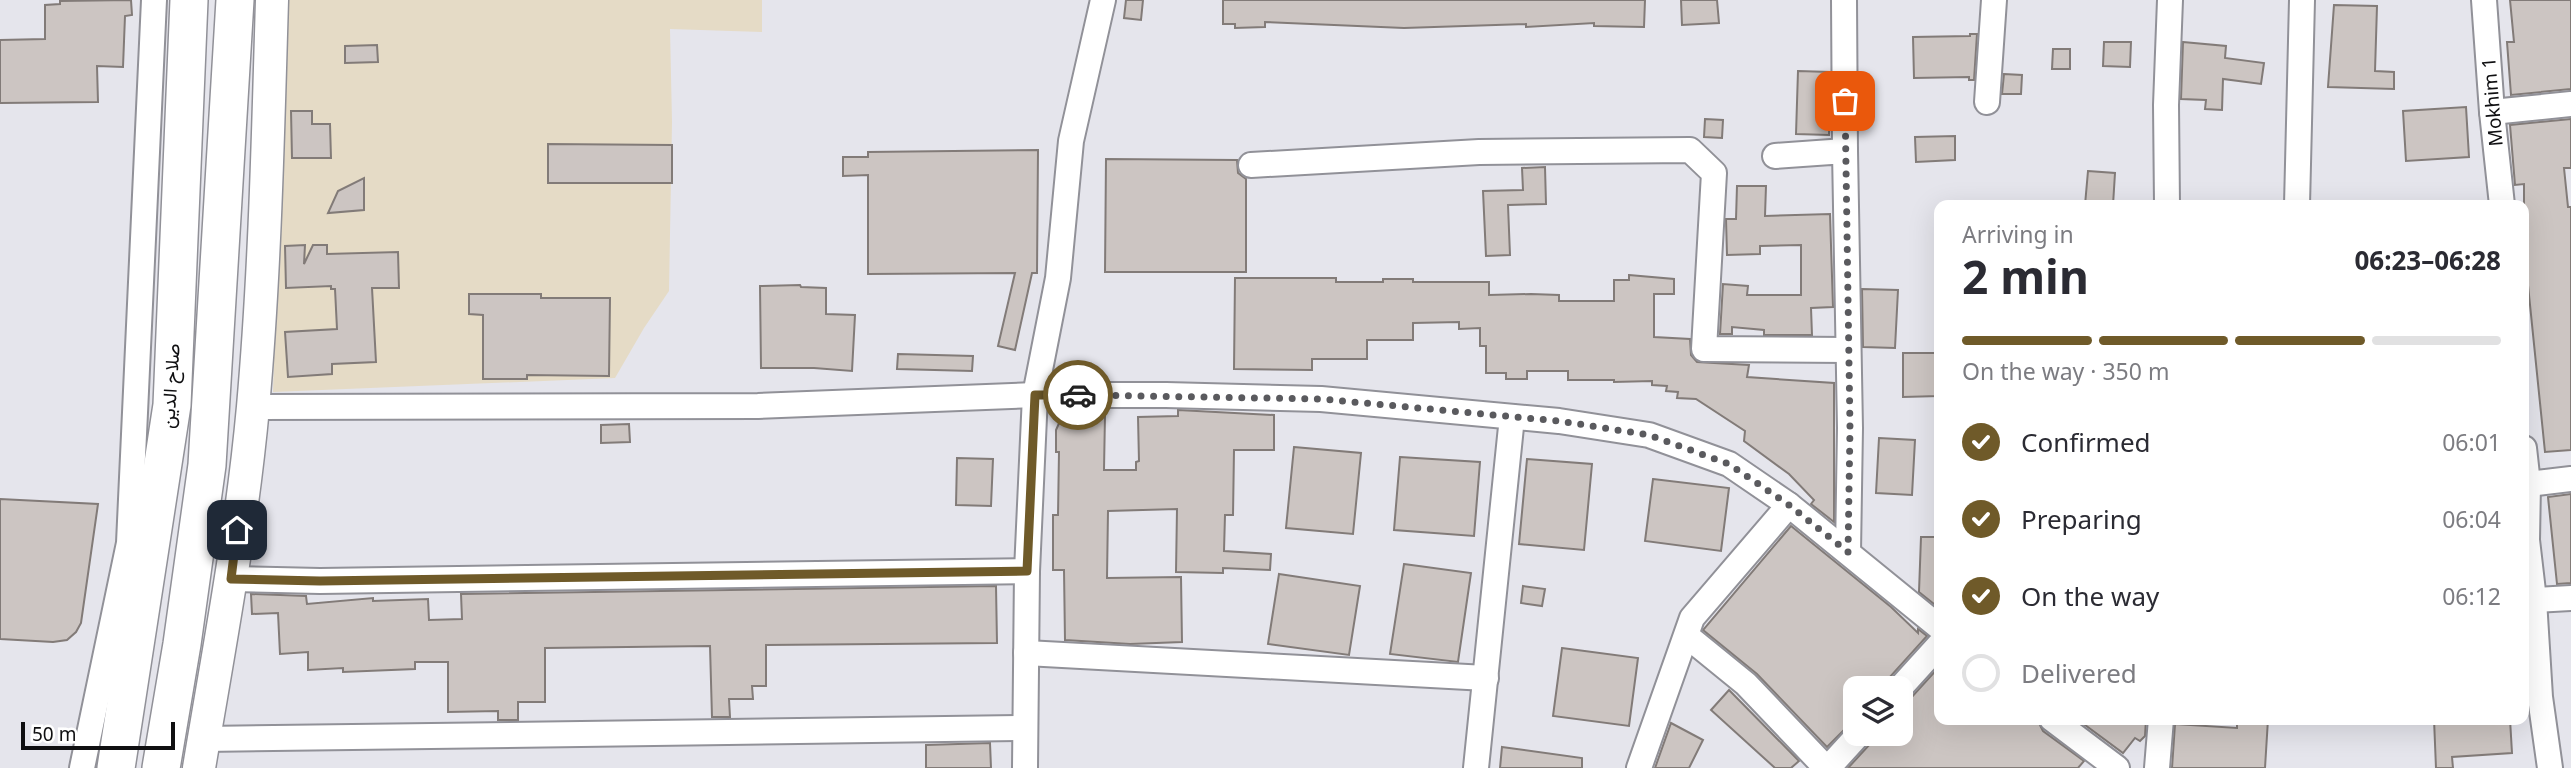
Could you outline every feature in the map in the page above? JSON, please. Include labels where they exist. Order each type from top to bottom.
[{"type":"highway","name":"صلاح الدين","points":[[116,768],[172,405],[188,0]]},
{"type":"highway","points":[[161,768],[182,644],[207,465],[234,0]]},
{"type":"main road","points":[[202,753],[231,579],[253,407],[268,143],[272,0]]},
{"type":"street","points":[[82,768],[129,543],[154,0]]},
{"type":"street","points":[[1025,768],[1027,571],[1035,395],[1058,278],[1071,141],[1103,0]]},
{"type":"street","points":[[1844,0],[1850,428],[1848,552]]},
{"type":"street","points":[[1987,103],[1994,0]]},
{"type":"street","points":[[2167,200],[2166,105],[2170,0]]},
{"type":"street","points":[[2297,200],[2302,0]]},
{"type":"street","name":"Mokhim 1","points":[[2484,0],[2501,200]]},
{"type":"street","points":[[2492,112],[2571,104]]},
{"type":"street","points":[[1251,164],[1479,152],[1690,150],[1714,173],[1704,349],[1848,350]]},
{"type":"street","points":[[1776,156],[1845,151]]},
{"type":"street","points":[[253,407],[758,406],[1035,395],[1321,399],[1559,421],[1649,435],[1729,464],[1789,505],[1934,624]]},
{"type":"street","points":[[1476,768],[1512,417]]},
{"type":"street","points":[[2529,484],[2571,479]]},
{"type":"street","points":[[1639,768],[1692,618],[1789,505]]},
{"type":"street","points":[[2529,562],[2540,698],[2550,768]]},
{"type":"street","points":[[231,579],[320,581],[1027,571]]},
{"type":"street","points":[[2534,600],[2571,598]]},
{"type":"street","points":[[1687,636],[1746,684],[1827,768],[1848,746]]},
{"type":"street","points":[[1911,676],[1934,651]]},
{"type":"street","points":[[1026,653],[1486,678]]},
{"type":"street","points":[[2060,725],[2113,767]]},
{"type":"street","points":[[2157,768],[2161,725]]},
{"type":"street","points":[[202,753],[1025,728]]},
{"type":"shaded area","points":[[285,0],[762,0],[762,32],[670,29],[672,122],[669,291],[615,378],[273,392]]},
{"type":"building","points":[[131,0],[132,15],[125,16],[123,67],[97,66],[98,102],[0,103],[0,40],[45,39],[45,5],[60,4],[60,1]]},
{"type":"building","points":[[1126,0],[1143,0],[1141,20],[1124,18]]},
{"type":"building","points":[[1223,0],[1645,0],[1644,27],[1594,26],[1594,23],[1526,27],[1526,24],[1404,28],[1265,22],[1265,27],[1235,28],[1235,24],[1223,24]]},
{"type":"building","points":[[1681,0],[1717,0],[1719,23],[1682,25]]},
{"type":"building","points":[[2510,0],[2571,0],[2571,89],[2511,95],[2507,42],[2514,42]]},
{"type":"building","points":[[2334,5],[2377,6],[2375,71],[2394,72],[2394,89],[2328,87]]},
{"type":"building","points":[[1977,34],[1974,80],[1969,80],[1969,77],[1914,78],[1913,37]]},
{"type":"building","points":[[2104,42],[2131,42],[2130,67],[2103,66]]},
{"type":"building","points":[[2183,42],[2226,46],[2225,58],[2264,63],[2261,84],[2223,79],[2222,110],[2205,109],[2206,100],[2181,99]]},
{"type":"building","points":[[377,45],[378,62],[345,63],[345,46]]},
{"type":"building","points":[[2053,49],[2070,49],[2070,69],[2052,69]]},
{"type":"building","points":[[1798,71],[1830,72],[1829,135],[1796,134]]},
{"type":"building","points":[[2004,74],[2022,75],[2021,94],[2002,94]]},
{"type":"building","points":[[2466,107],[2469,157],[2406,161],[2403,111]]},
{"type":"building","points":[[291,111],[312,111],[312,124],[330,124],[331,158],[292,158]]},
{"type":"building","points":[[1705,119],[1723,120],[1722,138],[1704,137]]},
{"type":"building","points":[[2571,119],[2571,168],[2564,168],[2568,207],[2571,207],[2571,450],[2545,452],[2529,295],[2529,200],[2524,200],[2524,184],[2515,185],[2510,125]]},
{"type":"building","points":[[1955,136],[1955,160],[1916,162],[1915,137]]},
{"type":"building","points":[[548,144],[672,145],[672,183],[548,183]]},
{"type":"building","points":[[1038,150],[1037,273],[1032,273],[1015,350],[998,346],[1015,273],[868,274],[868,175],[843,176],[843,157],[868,157],[868,152]]},
{"type":"building","points":[[1106,159],[1237,160],[1238,173],[1246,179],[1246,272],[1105,272]]},
{"type":"building","points":[[1545,167],[1546,204],[1508,205],[1510,255],[1486,256],[1483,191],[1523,190],[1522,168]]},
{"type":"building","points":[[2088,171],[2115,173],[2113,200],[2085,200]]},
{"type":"building","points":[[364,178],[364,210],[328,213],[338,191]]},
{"type":"building","points":[[1737,186],[1766,186],[1765,216],[1830,214],[1833,307],[1811,308],[1812,335],[1764,335],[1764,330],[1732,327],[1732,334],[1720,334],[1723,284],[1748,286],[1747,295],[1801,295],[1801,245],[1760,246],[1760,254],[1727,255],[1726,219],[1736,219]]},
{"type":"building","points":[[305,245],[304,264],[313,245],[327,245],[327,254],[398,252],[399,288],[372,288],[376,362],[332,364],[332,374],[288,377],[285,332],[337,329],[335,289],[331,289],[331,286],[286,288],[285,246]]},
{"type":"building","points":[[1629,275],[1674,279],[1674,294],[1654,294],[1654,337],[1690,339],[1691,355],[1697,362],[1749,365],[1747,377],[1834,383],[1834,522],[1811,504],[1814,500],[1789,474],[1744,441],[1745,431],[1696,399],[1677,398],[1678,392],[1666,391],[1667,386],[1652,385],[1652,381],[1568,380],[1568,371],[1527,371],[1527,379],[1506,379],[1506,373],[1486,373],[1486,346],[1480,346],[1480,328],[1459,329],[1459,322],[1413,323],[1413,340],[1367,340],[1367,359],[1312,359],[1312,370],[1234,369],[1235,278],[1336,278],[1336,282],[1413,279],[1413,282],[1489,282],[1489,295],[1559,295],[1559,301],[1614,301],[1614,280],[1629,280]]},
{"type":"building","points":[[800,285],[826,288],[826,314],[855,315],[852,371],[761,368],[760,286]]},
{"type":"building","points":[[1862,289],[1898,290],[1895,348],[1863,347]]},
{"type":"building","points":[[469,294],[610,298],[609,376],[527,375],[527,379],[483,379],[483,315],[469,314]]},
{"type":"building","points":[[1903,353],[1934,353],[1934,396],[1903,397]]},
{"type":"building","points":[[898,354],[973,356],[972,371],[897,369]]},
{"type":"building","points":[[1178,410],[1274,415],[1274,450],[1234,450],[1233,515],[1225,515],[1224,551],[1271,554],[1270,570],[1223,568],[1223,573],[1176,572],[1177,509],[1108,511],[1107,578],[1181,577],[1182,642],[1130,644],[1065,640],[1064,570],[1053,570],[1053,515],[1058,515],[1059,452],[1056,452],[1056,430],[1060,421],[1069,415],[1105,415],[1104,470],[1136,470],[1136,462],[1139,461],[1138,417],[1178,416]]},
{"type":"building","points":[[629,424],[630,442],[601,443],[601,425]]},
{"type":"building","points":[[1879,438],[1915,440],[1912,495],[1876,493]]},
{"type":"building","points":[[1294,447],[1361,453],[1353,534],[1286,528]]},
{"type":"building","points":[[1400,457],[1480,462],[1474,536],[1394,530]]},
{"type":"building","points":[[957,458],[993,459],[991,506],[956,505]]},
{"type":"building","points":[[1527,459],[1592,464],[1584,550],[1519,544]]},
{"type":"building","points":[[1653,479],[1729,488],[1721,551],[1645,541]]},
{"type":"building","points":[[2571,494],[2571,583],[2557,584],[2548,497]]},
{"type":"building","points":[[0,499],[98,504],[81,623],[67,640],[53,642],[0,639]]},
{"type":"building","points":[[1791,526],[1891,607],[1918,633],[1918,629],[1927,636],[1891,676],[1843,676],[1843,731],[1827,747],[1757,674],[1703,630]]},
{"type":"building","points":[[1921,537],[1934,537],[1934,604],[1919,592]]},
{"type":"building","points":[[1404,564],[1471,573],[1458,662],[1390,654]]},
{"type":"building","points":[[1279,574],[1360,586],[1349,655],[1268,644]]},
{"type":"building","points":[[996,586],[997,643],[766,645],[766,686],[752,686],[753,699],[729,699],[730,717],[712,717],[710,646],[545,648],[545,702],[518,702],[518,720],[498,720],[498,711],[448,712],[448,662],[415,662],[415,669],[343,672],[343,668],[308,670],[308,652],[280,654],[278,613],[252,614],[251,594],[306,596],[307,604],[373,598],[373,601],[428,599],[429,620],[462,619],[461,594]]},
{"type":"building","points":[[1523,586],[1545,589],[1542,606],[1521,603]]},
{"type":"building","points":[[1562,648],[1638,658],[1629,726],[1553,716]]},
{"type":"building","points":[[1934,673],[1934,725],[2040,725],[2043,731],[2084,761],[2078,768],[1848,768],[1868,746],[1913,746],[1913,696]]},
{"type":"building","points":[[1729,690],[1799,761],[1791,768],[1775,768],[1711,710]]},
{"type":"building","points":[[1671,723],[1703,740],[1689,768],[1655,768]]},
{"type":"building","points":[[2085,725],[2146,725],[2145,736],[2140,741],[2135,738],[2123,753]]},
{"type":"building","points":[[2175,725],[2237,728],[2237,725],[2268,725],[2265,768],[2172,768]]},
{"type":"building","points":[[2434,725],[2510,725],[2512,753],[2452,757],[2453,768],[2436,768]]},
{"type":"building","points":[[990,743],[991,768],[926,768],[926,745]]},
{"type":"building","points":[[1502,747],[1582,758],[1582,768],[1500,768]]},
{"type":"way so far","points":[[1078,395],[1321,399],[1559,421],[1649,435],[1729,464],[1789,505],[1848,552],[1850,428],[1845,101]]},
{"type":"route","points":[[237,530],[231,579],[320,581],[1027,571],[1035,395],[1078,395]]}]
